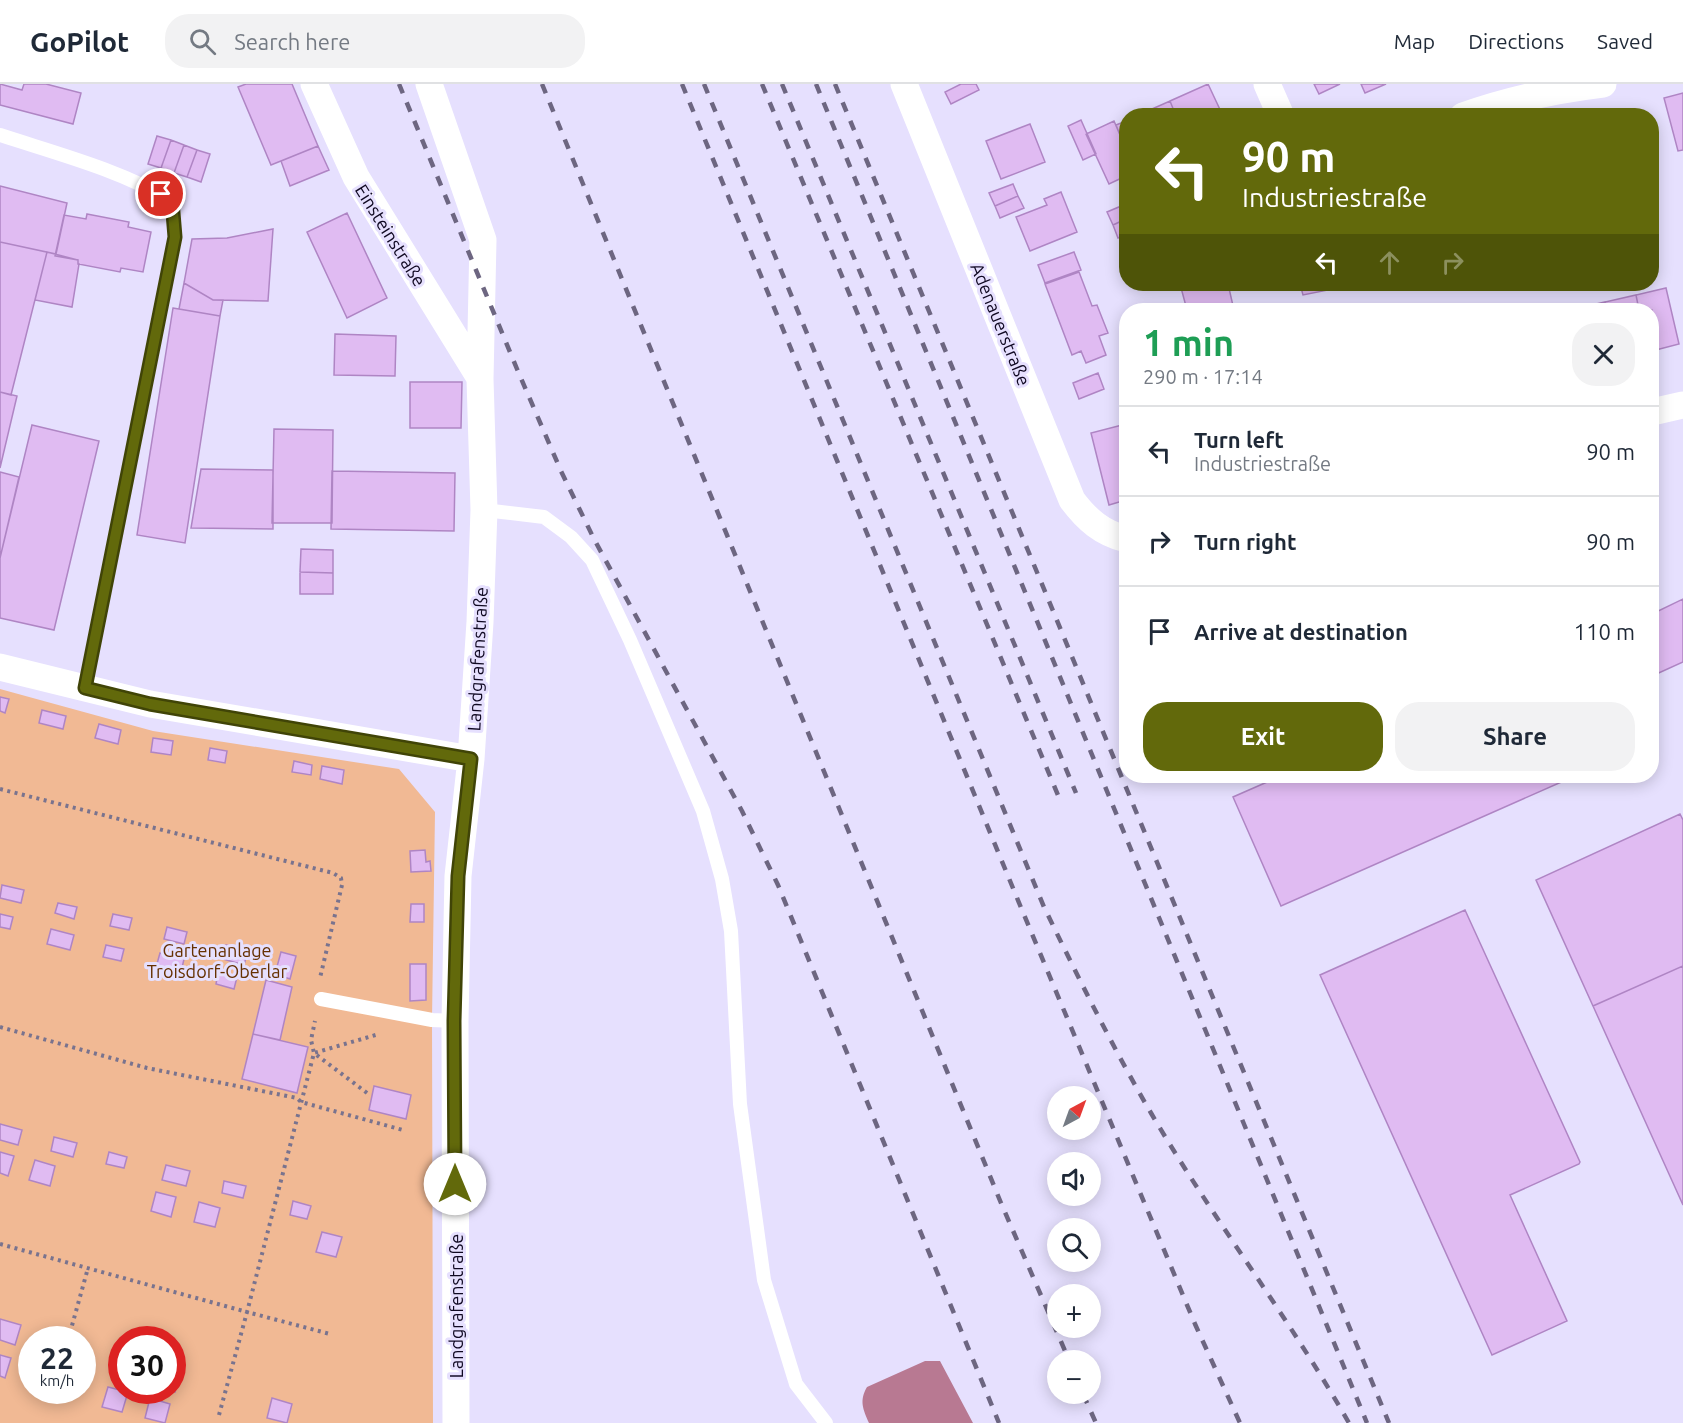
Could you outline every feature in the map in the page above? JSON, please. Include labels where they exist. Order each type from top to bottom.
[{"type":"street","name":"Einsteinstraße","points":[[314,84],[356,177],[480,379]]},
{"type":"street","name":"Landgrafenstraße","points":[[429,84],[483,240],[480,379],[484,510],[471,759],[458,876],[454,1021],[456,1423]]},
{"type":"street","name":"Adenauerstraße","points":[[904,84],[1072,501],[1097,528],[1119,537]]},
{"type":"street","points":[[1267,84],[1278,108]]},
{"type":"street","points":[[1486,108],[1552,90],[1603,84]]},
{"type":"street","points":[[1659,410],[1683,405]]},
{"type":"street","points":[[0,667],[150,704],[471,759]]},
{"type":"lane","points":[[0,135],[124,178],[172,201],[175,237],[85,688]]},
{"type":"lane","points":[[484,510],[544,517],[571,537],[592,560],[630,640],[703,811],[722,879],[731,931],[740,1104],[764,1280],[796,1384],[826,1423]]},
{"type":"lane","points":[[321,999],[432,1020],[454,1021]]},
{"type":"path","points":[[0,789],[333,873],[341,878],[342,885],[320,980],[321,999],[311,1040],[314,1053],[219,1415]]},
{"type":"path","points":[[0,1027],[147,1068],[297,1098],[301,1102],[403,1130]]},
{"type":"path","points":[[314,1053],[382,1034]]},
{"type":"path","points":[[314,1053],[367,1093]]},
{"type":"path","points":[[0,1245],[330,1334]]},
{"type":"path","points":[[72,1326],[88,1268]]},
{"type":"green space","name":"Gartenanlage Troisdorf-Oberlar","points":[[0,689],[153,731],[399,769],[435,812],[432,1020],[433,1423],[0,1423]]},
{"type":"shaded area","points":[[925,1361],[940,1361],[973,1423],[869,1423],[863,1405],[867,1387]]},
{"type":"building","points":[[0,84],[22,90],[24,84],[46,84],[81,93],[73,124],[0,105]]},
{"type":"building","points":[[246,84],[292,84],[318,146],[271,165],[238,87]]},
{"type":"building","points":[[961,84],[976,84],[979,90],[951,104],[945,92]]},
{"type":"building","points":[[1208,84],[1219,108],[1173,108],[1170,101]]},
{"type":"building","points":[[1314,84],[1340,84],[1319,94]]},
{"type":"building","points":[[1361,84],[1386,84],[1365,93]]},
{"type":"building","points":[[1683,93],[1683,150],[1678,151],[1664,98]]},
{"type":"building","points":[[1170,101],[1173,108],[1154,108]]},
{"type":"building","points":[[1081,120],[1096,154],[1083,160],[1068,126]]},
{"type":"building","points":[[1114,121],[1119,133],[1119,179],[1109,184],[1086,134]]},
{"type":"building","points":[[1030,124],[1045,162],[1001,179],[986,141]]},
{"type":"building","points":[[157,136],[171,140],[161,168],[148,164]]},
{"type":"building","points":[[171,140],[184,145],[174,173],[161,168]]},
{"type":"building","points":[[184,145],[197,150],[187,177],[174,173]]},
{"type":"building","points":[[318,146],[329,170],[290,186],[281,161]]},
{"type":"building","points":[[197,150],[210,154],[201,182],[187,177]]},
{"type":"building","points":[[1013,184],[1018,196],[995,206],[989,193]]},
{"type":"building","points":[[0,186],[67,203],[56,254],[0,242]]},
{"type":"building","points":[[1061,192],[1077,232],[1030,251],[1016,217],[1047,205],[1044,199]]},
{"type":"building","points":[[1018,196],[1024,208],[1000,218],[995,206]]},
{"type":"building","points":[[1119,207],[1119,222],[1113,225],[1107,212]]},
{"type":"building","points":[[347,213],[387,298],[347,318],[307,232]]},
{"type":"building","points":[[87,214],[129,222],[128,227],[151,232],[143,272],[121,268],[120,272],[78,264],[78,260],[55,256],[64,215],[86,219]]},
{"type":"building","points":[[1119,222],[1119,238],[1118,238],[1113,225]]},
{"type":"building","points":[[273,229],[268,301],[213,300],[184,283],[192,239],[227,238]]},
{"type":"building","points":[[0,242],[47,252],[11,395],[0,392]]},
{"type":"building","points":[[47,252],[78,260],[72,307],[35,300]]},
{"type":"building","points":[[1074,252],[1081,270],[1045,283],[1038,265]]},
{"type":"building","points":[[1079,272],[1092,306],[1097,305],[1108,333],[1099,336],[1106,355],[1086,363],[1081,351],[1072,355],[1045,284]]},
{"type":"building","points":[[184,283],[213,300],[223,300],[220,316],[179,309]]},
{"type":"building","points":[[1666,288],[1679,344],[1659,349],[1659,303],[1638,303],[1636,295]]},
{"type":"building","points":[[1182,291],[1230,291],[1232,303],[1185,303]]},
{"type":"building","points":[[1302,291],[1323,291],[1303,295]]},
{"type":"building","points":[[1636,295],[1638,303],[1605,303]]},
{"type":"building","points":[[173,308],[220,316],[185,543],[137,535]]},
{"type":"building","points":[[335,334],[396,336],[395,376],[334,375]]},
{"type":"building","points":[[1098,373],[1104,389],[1079,399],[1073,383]]},
{"type":"building","points":[[410,382],[462,382],[461,428],[410,428]]},
{"type":"building","points":[[0,392],[17,396],[0,468]]},
{"type":"building","points":[[32,425],[99,441],[54,630],[0,618],[0,558]]},
{"type":"building","points":[[1119,426],[1119,502],[1109,505],[1091,433]]},
{"type":"building","points":[[274,429],[333,430],[332,523],[272,523]]},
{"type":"building","points":[[201,469],[273,470],[273,529],[191,528]]},
{"type":"building","points":[[332,471],[455,473],[454,531],[331,529]]},
{"type":"building","points":[[0,472],[19,477],[0,558]]},
{"type":"building","points":[[301,549],[333,550],[333,573],[300,572]]},
{"type":"building","points":[[300,572],[333,573],[333,594],[300,594]]},
{"type":"building","points":[[1683,599],[1683,662],[1659,673],[1659,611]]},
{"type":"building","points":[[0,697],[9,699],[5,713],[0,711]]},
{"type":"building","points":[[42,710],[66,716],[63,729],[39,723]]},
{"type":"building","points":[[99,724],[121,730],[118,744],[95,738]]},
{"type":"building","points":[[153,738],[173,741],[171,755],[151,752]]},
{"type":"building","points":[[210,748],[227,751],[225,763],[208,760]]},
{"type":"building","points":[[294,761],[312,765],[311,775],[292,772]]},
{"type":"building","points":[[322,766],[344,770],[342,784],[320,779]]},
{"type":"building","points":[[1265,783],[1559,783],[1281,906],[1233,797]]},
{"type":"building","points":[[1680,814],[1683,820],[1683,966],[1593,1006],[1536,880]]},
{"type":"building","points":[[425,850],[426,862],[430,861],[431,871],[411,872],[410,851]]},
{"type":"building","points":[[2,885],[24,890],[21,903],[0,898]]},
{"type":"building","points":[[58,903],[77,907],[74,919],[55,913]]},
{"type":"building","points":[[411,904],[424,904],[424,922],[410,922]]},
{"type":"building","points":[[1465,910],[1580,1162],[1510,1195],[1567,1321],[1492,1355],[1320,975]]},
{"type":"building","points":[[0,914],[13,917],[10,929],[0,927]]},
{"type":"building","points":[[113,914],[132,918],[129,930],[110,926]]},
{"type":"building","points":[[167,927],[187,932],[184,944],[164,939]]},
{"type":"building","points":[[51,929],[74,935],[70,950],[47,944]]},
{"type":"building","points":[[106,945],[124,949],[121,961],[103,957]]},
{"type":"building","points":[[226,945],[248,950],[244,965],[223,959]]},
{"type":"building","points":[[281,952],[296,956],[290,979],[275,974]]},
{"type":"building","points":[[160,953],[184,959],[180,977],[155,971]]},
{"type":"building","points":[[410,964],[426,964],[426,1000],[410,1001]]},
{"type":"building","points":[[1683,966],[1683,1205],[1593,1006]]},
{"type":"building","points":[[218,973],[237,977],[234,989],[216,984]]},
{"type":"building","points":[[266,980],[292,987],[280,1040],[253,1034]]},
{"type":"building","points":[[253,1034],[308,1047],[297,1093],[242,1079]]},
{"type":"building","points":[[374,1086],[411,1095],[406,1119],[369,1110]]},
{"type":"building","points":[[0,1124],[22,1130],[18,1145],[0,1140]]},
{"type":"building","points":[[54,1137],[77,1143],[73,1157],[51,1151]]},
{"type":"building","points":[[0,1152],[14,1156],[8,1176],[0,1173]]},
{"type":"building","points":[[109,1152],[127,1157],[124,1168],[106,1164]]},
{"type":"building","points":[[35,1160],[55,1166],[50,1186],[29,1180]]},
{"type":"building","points":[[166,1165],[190,1171],[186,1186],[162,1180]]},
{"type":"building","points":[[224,1181],[246,1186],[243,1198],[222,1193]]},
{"type":"building","points":[[156,1192],[176,1197],[171,1217],[151,1211]]},
{"type":"building","points":[[293,1201],[311,1206],[307,1219],[290,1215]]},
{"type":"building","points":[[199,1202],[220,1208],[215,1227],[194,1222]]},
{"type":"building","points":[[322,1232],[342,1237],[336,1257],[316,1252]]},
{"type":"building","points":[[0,1319],[21,1325],[18,1326],[15,1345],[0,1340]]},
{"type":"building","points":[[0,1355],[11,1358],[5,1378],[0,1376]]},
{"type":"building","points":[[108,1387],[108,1404],[124,1404],[122,1412],[102,1407]]},
{"type":"building","points":[[272,1398],[292,1404],[287,1423],[267,1418]]},
{"type":"building","points":[[148,1404],[170,1404],[165,1423],[145,1418]]},
{"type":"railway","points":[[399,84],[561,471],[594,539],[742,811],[778,885],[999,1423]]},
{"type":"railway","points":[[542,84],[1001,1203],[1065,1350]]},
{"type":"railway","points":[[682,84],[1022,910],[1195,1324],[1240,1423]]},
{"type":"railway","points":[[704,84],[1044,907],[1109,1037],[1151,1113],[1326,1383],[1349,1423]]},
{"type":"railway","points":[[762,84],[1060,800]]},
{"type":"railway","points":[[782,84],[1076,793]]},
{"type":"railway","points":[[816,84],[1367,1423]]},
{"type":"railway","points":[[835,84],[1119,770]]},
{"type":"railway","points":[[1124,783],[1389,1423]]},
{"type":"railway","points":[[1087,1404],[1096,1423]]},
{"type":"route","points":[[161,194],[172,201],[175,237],[85,688],[150,704],[471,759],[458,876],[454,1021],[455,1184]]}]
